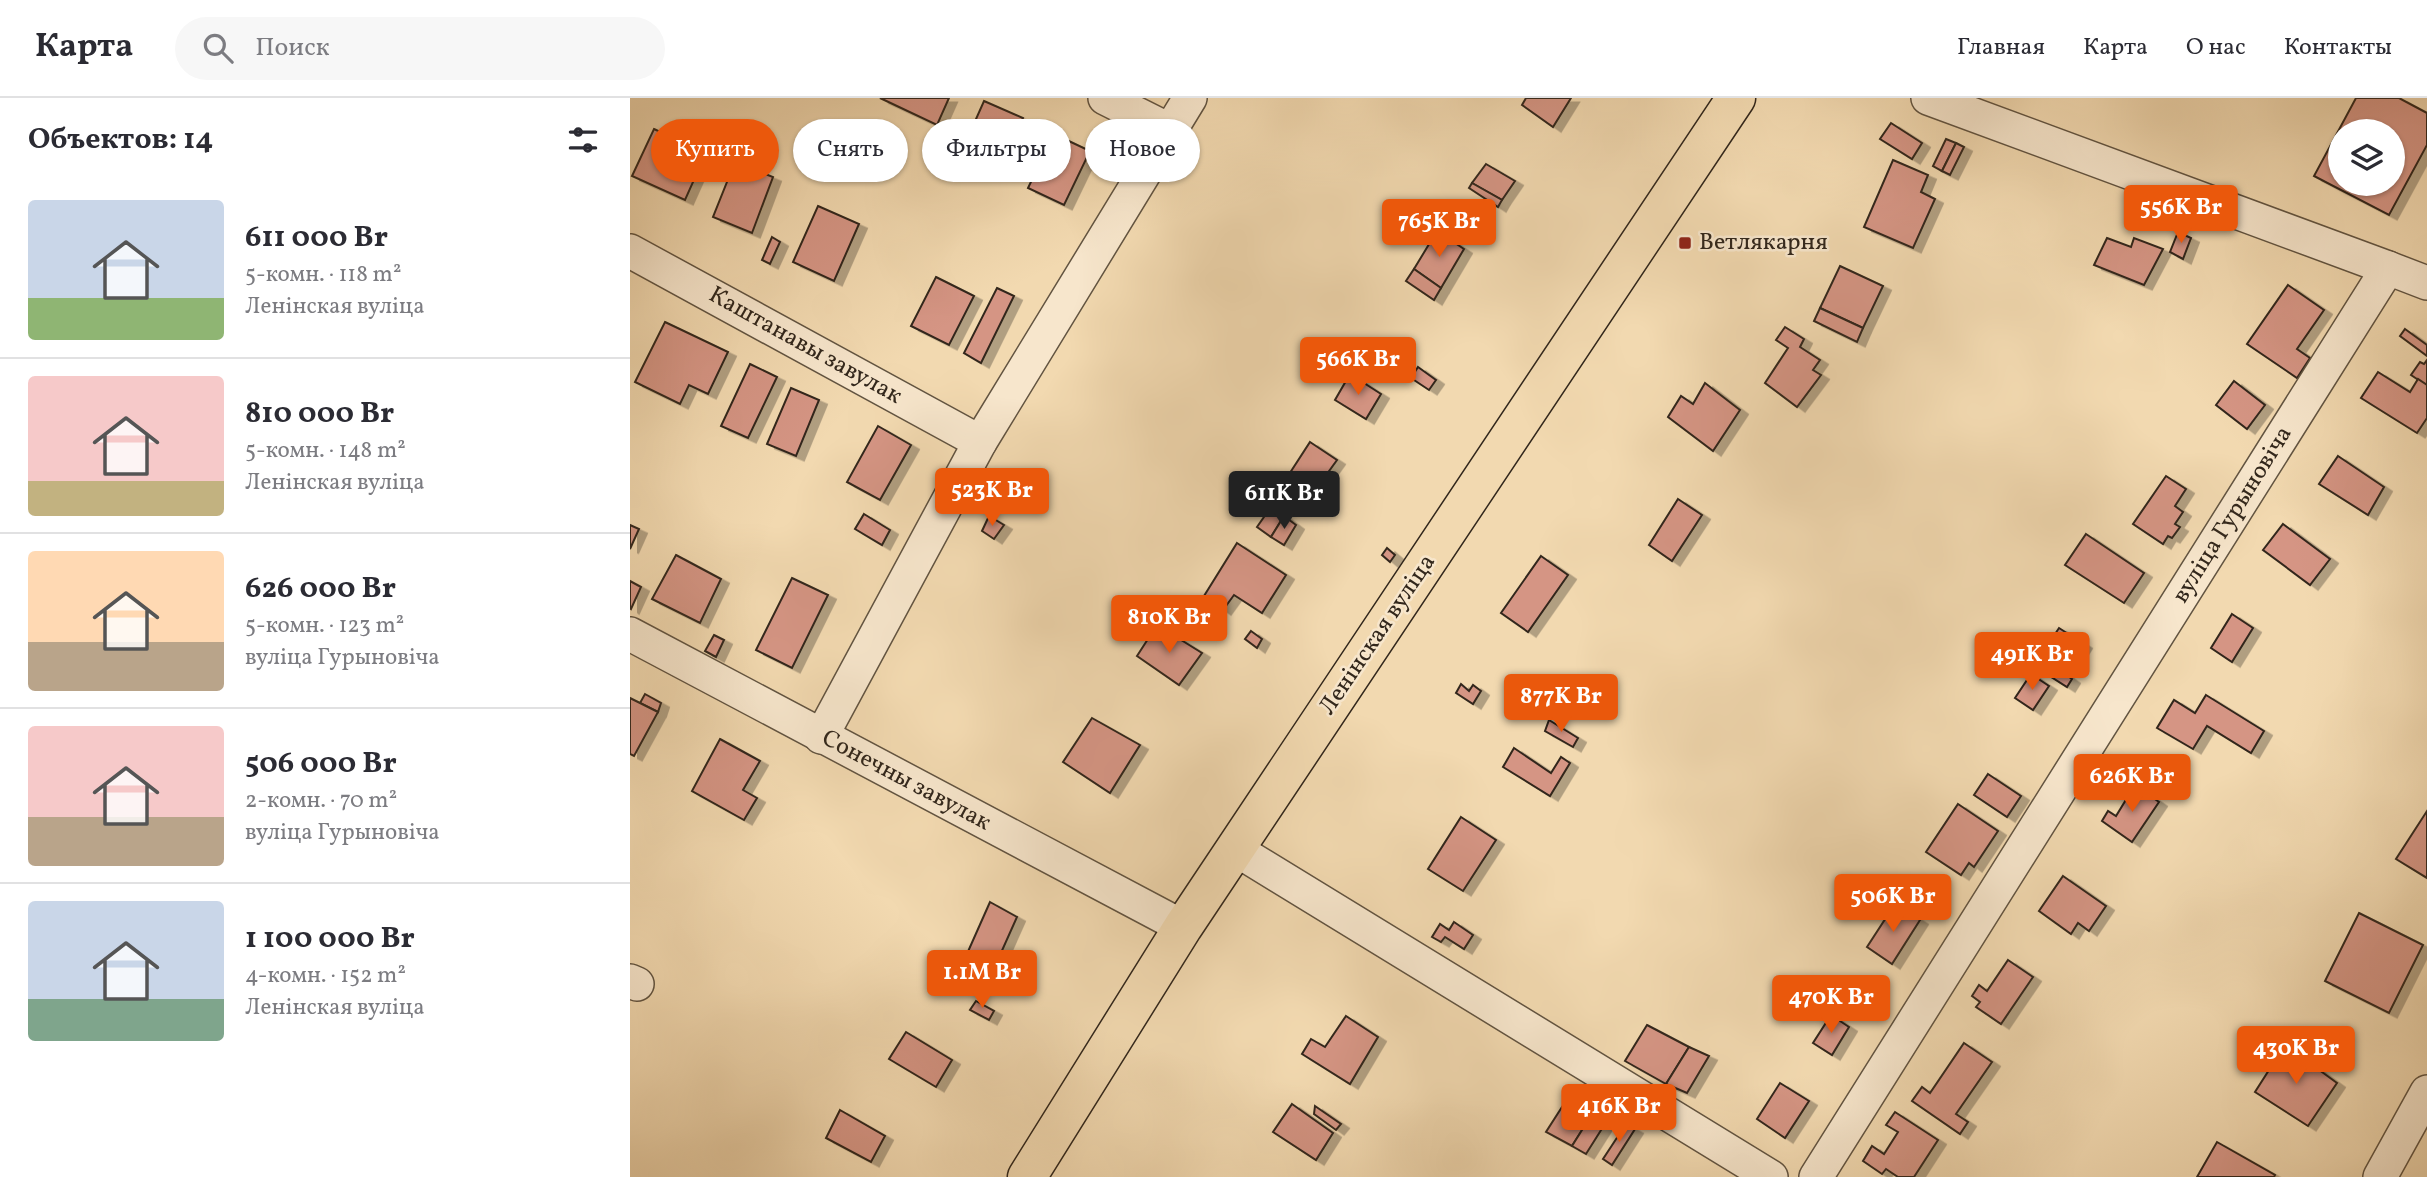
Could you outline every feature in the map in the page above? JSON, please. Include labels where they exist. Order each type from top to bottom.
[{"type":"main road","name":"Ленінская вуліца","points":[[1027,1177],[1183,927],[1736,98]]},
{"type":"street","points":[[1105,98],[1148,119]]},
{"type":"street","points":[[1177,119],[1190,98]]},
{"type":"street","points":[[1928,98],[2427,283]]},
{"type":"street","points":[[821,737],[980,442],[1138,182]]},
{"type":"street","name":"Каштанавы завулак","points":[[630,251],[980,442]]},
{"type":"street","name":"вуліца Гурыновіча","points":[[1816,1177],[2388,268]]},
{"type":"street","name":"Сонечны завулак","points":[[630,634],[1183,927]]},
{"type":"street","points":[[1236,849],[1771,1177]]},
{"type":"street","points":[[2379,1177],[2427,1091]]},
{"type":"building","points":[[880,98],[949,98],[940,119],[924,119]]},
{"type":"building","points":[[1526,98],[1571,98],[1553,127],[1522,105]]},
{"type":"building","points":[[2356,98],[2399,98],[2427,113],[2427,145],[2405,186],[2405,119],[2345,119]]},
{"type":"building","points":[[984,101],[1023,118],[1023,119],[976,119]]},
{"type":"building","points":[[1891,123],[1922,143],[1912,159],[1880,139]]},
{"type":"building","points":[[651,135],[651,182],[693,182],[685,200],[632,176]]},
{"type":"building","points":[[1946,139],[1956,143],[1942,171],[1933,166]]},
{"type":"building","points":[[1071,142],[1085,149],[1085,161],[1064,205],[1028,188],[1031,182],[1071,182]]},
{"type":"building","points":[[1956,143],[1964,147],[1950,175],[1942,171]]},
{"type":"building","points":[[2328,150],[2328,183],[2314,176]]},
{"type":"building","points":[[1893,160],[1928,175],[1921,192],[1935,199],[1913,248],[1864,227]]},
{"type":"building","points":[[1486,164],[1515,181],[1502,200],[1472,183]]},
{"type":"building","points":[[727,182],[771,182],[752,233],[713,217]]},
{"type":"building","points":[[1472,183],[1502,200],[1498,207],[1469,188]]},
{"type":"building","points":[[2352,196],[2399,196],[2389,215]]},
{"type":"building","points":[[818,206],[859,224],[834,281],[793,262]]},
{"type":"building","points":[[1437,231],[1464,249],[1441,288],[1414,269]]},
{"type":"building","points":[[2178,232],[2191,238],[2183,259],[2170,252]]},
{"type":"building","points":[[772,237],[780,242],[770,264],[762,260]]},
{"type":"building","points":[[2107,238],[2131,247],[2134,238],[2163,249],[2144,285],[2094,265]]},
{"type":"building","points":[[1840,266],[1883,286],[1863,328],[1820,308]]},
{"type":"building","points":[[1414,269],[1441,288],[1434,300],[1406,281]]},
{"type":"building","points":[[936,277],[974,296],[949,345],[911,326]]},
{"type":"building","points":[[2288,285],[2324,310],[2297,349],[2310,358],[2297,378],[2247,344]]},
{"type":"building","points":[[997,288],[1014,296],[981,363],[964,353]]},
{"type":"building","points":[[1820,308],[1863,328],[1857,342],[1814,321]]},
{"type":"building","points":[[665,322],[728,352],[708,394],[689,385],[680,404],[635,382]]},
{"type":"building","points":[[1785,327],[1804,339],[1800,347],[1820,360],[1813,370],[1821,375],[1797,407],[1765,383],[1788,348],[1776,340]]},
{"type":"building","points":[[2405,329],[2427,345],[2427,356],[2400,336]]},
{"type":"building","points":[[2427,360],[2426,385],[2411,375],[2420,362],[2424,364]]},
{"type":"building","points":[[750,364],[777,377],[748,438],[721,426]]},
{"type":"building","points":[[1418,367],[1436,380],[1429,390],[1411,378]]},
{"type":"building","points":[[2378,372],[2410,392],[2418,379],[2427,385],[2427,418],[2417,433],[2361,398]]},
{"type":"building","points":[[1350,374],[1381,394],[1366,419],[1335,400]]},
{"type":"building","points":[[2234,381],[2265,405],[2247,429],[2216,405]]},
{"type":"building","points":[[1705,383],[1740,410],[1713,451],[1668,417],[1681,396],[1693,404]]},
{"type":"building","points":[[791,388],[819,400],[796,456],[767,444]]},
{"type":"building","points":[[878,426],[911,445],[880,500],[847,482]]},
{"type":"building","points":[[1310,442],[1337,460],[1322,481],[1330,489],[1319,503],[1286,479]]},
{"type":"building","points":[[2338,456],[2384,487],[2368,515],[2319,484]]},
{"type":"building","points":[[2166,476],[2186,489],[2175,506],[2183,512],[2175,524],[2180,527],[2172,538],[2168,536],[2163,544],[2133,524]]},
{"type":"building","points":[[1678,499],[1702,515],[1672,561],[1649,545]]},
{"type":"building","points":[[1271,507],[1284,516],[1271,537],[1257,527]]},
{"type":"building","points":[[864,514],[890,530],[882,545],[855,529]]},
{"type":"building","points":[[989,516],[1004,525],[994,539],[982,531]]},
{"type":"building","points":[[1284,516],[1296,525],[1284,545],[1271,537]]},
{"type":"building","points":[[2283,524],[2330,559],[2310,585],[2263,550]]},
{"type":"building","points":[[630,525],[639,529],[630,549]]},
{"type":"building","points":[[2086,534],[2144,573],[2124,603],[2065,565]]},
{"type":"building","points":[[1237,543],[1286,575],[1262,613],[1234,595],[1223,610],[1204,596]]},
{"type":"building","points":[[1387,548],[1395,555],[1390,562],[1382,555]]},
{"type":"building","points":[[676,555],[721,579],[700,623],[652,599]]},
{"type":"building","points":[[1541,556],[1568,575],[1528,632],[1501,613]]},
{"type":"building","points":[[792,578],[828,595],[792,668],[756,650]]},
{"type":"building","points":[[630,581],[641,587],[631,609],[630,608]]},
{"type":"building","points":[[2232,614],[2253,628],[2232,662],[2211,648]]},
{"type":"building","points":[[1157,625],[1202,653],[1179,685],[1137,656]]},
{"type":"building","points":[[2059,628],[2084,644],[2065,674],[2072,679],[2067,687],[2034,666]]},
{"type":"building","points":[[1251,631],[1262,639],[1257,648],[1245,639]]},
{"type":"building","points":[[714,635],[724,640],[716,657],[705,651]]},
{"type":"building","points":[[2031,674],[2049,686],[2033,710],[2015,698]]},
{"type":"building","points":[[1461,684],[1469,691],[1473,685],[1481,691],[1473,704],[1456,693]]},
{"type":"building","points":[[645,694],[661,703],[658,712],[640,703]]},
{"type":"building","points":[[2206,695],[2264,731],[2251,753],[2207,726],[2193,749],[2157,728],[2174,700],[2195,713]]},
{"type":"building","points":[[630,698],[658,712],[634,756],[630,754]]},
{"type":"building","points":[[1092,718],[1140,745],[1110,793],[1063,762]]},
{"type":"building","points":[[1549,720],[1578,738],[1573,747],[1545,731]]},
{"type":"building","points":[[720,739],[760,761],[743,790],[757,798],[744,820],[692,791]]},
{"type":"building","points":[[1514,748],[1551,773],[1561,757],[1570,763],[1550,796],[1503,767]]},
{"type":"building","points":[[1988,774],[2021,796],[2007,817],[1974,795]]},
{"type":"building","points":[[2135,785],[2159,802],[2132,842],[2102,821],[2108,811],[2116,816]]},
{"type":"building","points":[[1958,804],[1998,831],[1974,867],[1969,863],[1961,875],[1926,852]]},
{"type":"building","points":[[2427,811],[2427,878],[2396,859]]},
{"type":"building","points":[[1461,817],[1496,840],[1463,891],[1428,869]]},
{"type":"building","points":[[2063,876],[2106,906],[2089,931],[2078,923],[2071,934],[2039,911]]},
{"type":"building","points":[[990,902],[1017,917],[1000,955],[1007,958],[1000,973],[966,956]]},
{"type":"building","points":[[1895,904],[1920,920],[1892,964],[1867,947]]},
{"type":"building","points":[[2359,913],[2423,945],[2389,1013],[2325,981]]},
{"type":"building","points":[[1454,922],[1473,935],[1464,949],[1445,937],[1441,942],[1432,937],[1440,924],[1449,930]]},
{"type":"building","points":[[2008,960],[2033,977],[2001,1024],[1976,1007],[1980,1002],[1972,996],[1979,985],[1987,991]]},
{"type":"building","points":[[976,1001],[994,1011],[989,1020],[970,1010]]},
{"type":"building","points":[[1831,1015],[1849,1027],[1832,1055],[1813,1043]]},
{"type":"building","points":[[1346,1016],[1378,1037],[1350,1084],[1302,1054],[1311,1039],[1325,1047]]},
{"type":"building","points":[[1647,1025],[1689,1047],[1666,1084],[1625,1061]]},
{"type":"building","points":[[906,1032],[952,1060],[936,1087],[889,1059]]},
{"type":"building","points":[[1964,1043],[1992,1062],[1956,1114],[1968,1122],[1960,1134],[1912,1101],[1922,1087],[1930,1093]]},
{"type":"building","points":[[2285,1045],[2337,1083],[2308,1126],[2255,1092]]},
{"type":"building","points":[[1689,1047],[1709,1056],[1687,1093],[1666,1084]]},
{"type":"building","points":[[1780,1083],[1809,1101],[1785,1138],[1757,1119]]},
{"type":"building","points":[[1569,1096],[1594,1111],[1572,1146],[1546,1132]]},
{"type":"building","points":[[1292,1104],[1333,1133],[1316,1160],[1273,1132]]},
{"type":"building","points":[[1315,1106],[1341,1124],[1336,1130],[1314,1114]]},
{"type":"building","points":[[840,1110],[885,1136],[871,1162],[826,1138]]},
{"type":"building","points":[[1594,1111],[1608,1119],[1586,1154],[1572,1146]]},
{"type":"building","points":[[1895,1112],[1938,1140],[1914,1177],[1898,1177],[1886,1169],[1882,1174],[1863,1161],[1872,1146],[1884,1154],[1898,1132],[1886,1125]]},
{"type":"building","points":[[1626,1124],[1635,1129],[1612,1165],[1603,1159]]},
{"type":"building","points":[[2217,1142],[2275,1175],[2274,1177],[2197,1177]]},
{"type":"place","name":"Ветлякарня","points":[[1685,243]]}]
